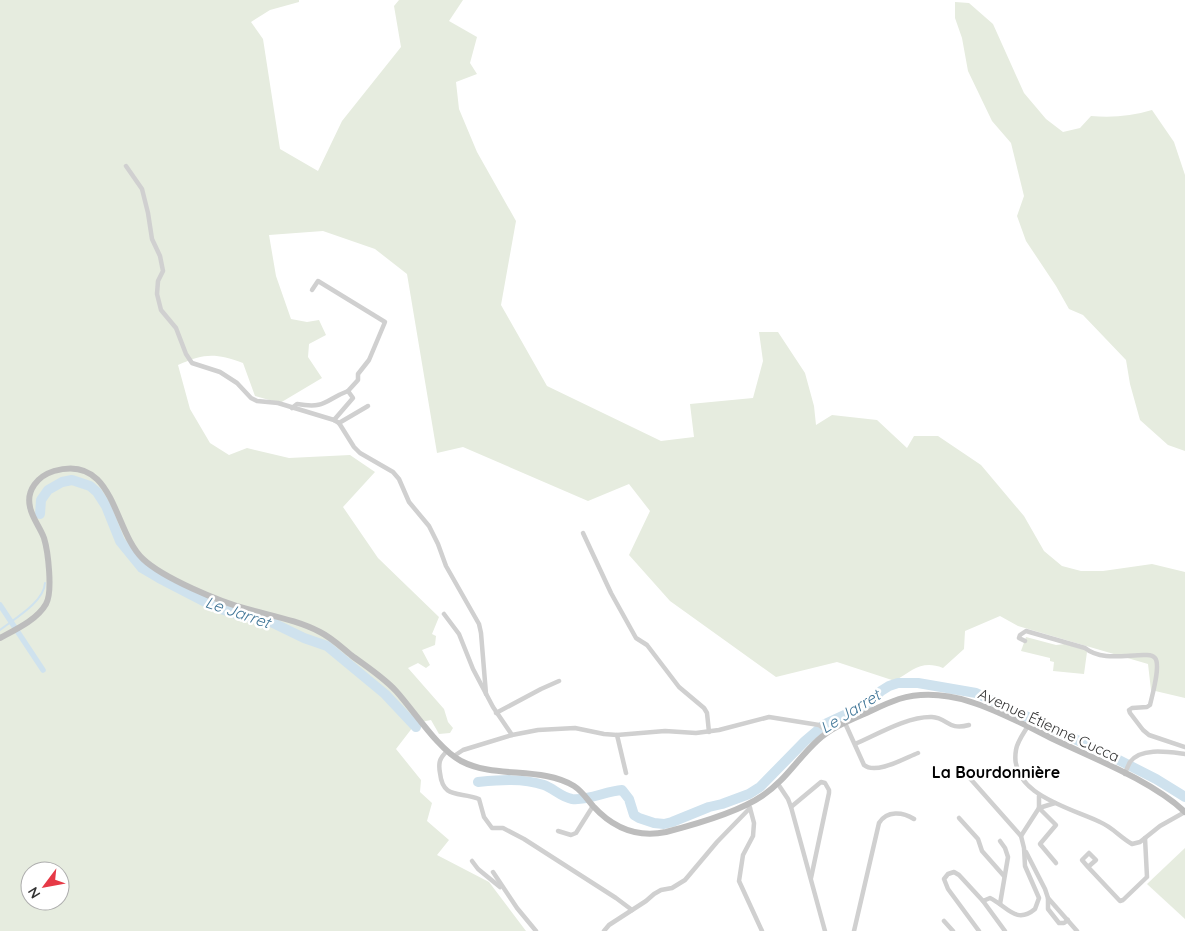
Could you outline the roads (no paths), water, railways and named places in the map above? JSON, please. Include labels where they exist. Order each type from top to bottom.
[{"type":"main road","name":"Avenue Étienne Cucca","points":[[0,638],[32,618],[45,606],[48,600],[46,545],[29,507],[31,489],[44,475],[60,470],[76,469],[86,472],[104,486],[129,542],[135,551],[152,567],[224,602],[305,625],[334,641],[390,685],[447,751],[462,762],[480,768],[556,779],[573,785],[582,792],[591,804],[618,826],[634,833],[655,834],[675,830],[749,806],[778,784],[826,731],[900,699],[937,696],[976,704],[1126,771],[1156,789],[1185,812]]},
{"type":"street","points":[[126,166],[142,189],[152,240],[160,256],[163,271],[158,280],[158,303],[161,310],[176,328],[192,364],[211,369],[237,383],[251,398],[257,401],[278,403],[334,420],[339,423],[354,447],[393,472],[409,502],[429,526],[446,566],[478,624],[481,634],[486,694]]},
{"type":"street","points":[[292,408],[297,404],[318,406],[348,391],[358,380],[358,374],[369,360],[385,322],[318,280],[312,290]]},
{"type":"street","points":[[334,420],[353,398],[348,391]]},
{"type":"street","points":[[339,423],[368,406]]},
{"type":"street","points":[[583,533],[607,585],[636,638],[647,645],[679,687],[704,708],[707,713],[708,732]]},
{"type":"street","points":[[444,614],[459,634],[473,669],[496,713],[512,736]]},
{"type":"street","points":[[1024,641],[1019,638],[1026,631],[1085,648],[1092,654],[1100,656],[1151,655],[1155,657],[1158,664],[1150,705],[1132,708],[1129,710],[1130,713],[1149,735],[1185,747]]},
{"type":"street","points":[[496,713],[559,681]]},
{"type":"street","points":[[454,756],[462,750],[538,730],[575,728],[617,735],[665,731],[696,733],[708,732],[769,717],[819,726],[826,731]]},
{"type":"street","points":[[855,744],[905,722],[933,717],[958,728],[969,725]]},
{"type":"street","points":[[844,723],[864,765],[870,769],[878,769],[918,753]]},
{"type":"street","points":[[1028,726],[1019,742],[1015,758],[1017,768],[1024,783],[1040,796],[1102,822],[1132,844],[1140,842],[1160,826],[1185,812]]},
{"type":"street","points":[[617,735],[626,773]]},
{"type":"street","points":[[447,751],[440,758],[439,764],[444,787],[449,792],[479,799],[484,817],[492,828],[503,828],[532,844],[632,910]]},
{"type":"street","points":[[1126,771],[1130,762],[1145,754],[1185,754]]},
{"type":"street","points":[[967,775],[1021,836],[1025,866],[1038,894],[1039,902],[1032,912],[1019,915],[1014,914],[990,898],[983,901]]},
{"type":"street","points":[[791,807],[821,782],[827,786],[829,793],[810,879]]},
{"type":"street","points":[[778,784],[791,807],[825,931]]},
{"type":"street","points":[[1021,836],[1039,808],[1040,796]]},
{"type":"street","points":[[1039,808],[1057,803]]},
{"type":"street","points":[[558,830],[574,834],[591,804]]},
{"type":"street","points":[[604,931],[608,925],[661,890],[672,888],[684,880],[749,806]]},
{"type":"street","points":[[749,806],[754,823],[753,836],[743,855],[739,881],[762,931]]},
{"type":"street","points":[[1039,808],[1056,825],[1040,844],[1056,863]]},
{"type":"street","points":[[854,931],[879,823],[886,816],[893,814],[908,815],[914,819]]},
{"type":"street","points":[[959,818],[979,841],[982,851],[1004,876]]},
{"type":"street","points":[[1088,867],[1120,901],[1124,900],[1147,878],[1145,838]]},
{"type":"street","points":[[1000,841],[1008,856],[1000,904]]},
{"type":"street","points":[[1024,848],[1045,889],[1049,912],[1059,923],[1064,923],[1068,920]]},
{"type":"street","points":[[472,861],[478,869],[491,878],[506,893]]},
{"type":"street","points":[[493,872],[506,893],[536,931]]},
{"type":"street","points":[[979,931],[948,889],[944,879],[948,874],[954,872],[959,875],[983,901],[1005,931]]},
{"type":"street","points":[[1048,898],[1077,931]]},
{"type":"street","points":[[944,921],[952,931]]},
{"type":"waterway","name":"Le Jarret","points":[[40,514],[41,500],[48,490],[62,482],[72,480],[90,486],[97,492],[106,506],[120,541],[142,568],[215,607],[239,615],[271,622],[304,638],[327,646],[385,694],[416,727]]},
{"type":"waterway","name":"Le Jarret","points":[[0,630],[40,597],[45,583]]},
{"type":"waterway","points":[[0,605],[43,670]]},
{"type":"waterway","name":"Le Jarret","points":[[478,782],[528,781],[547,786],[572,799],[584,799],[622,790],[629,799],[634,815],[654,823],[664,824],[749,794],[760,787],[805,741],[825,724],[868,704],[889,686],[898,683],[918,683],[976,693],[1107,754],[1156,779],[1185,797]]},
{"type":"district","name":"La Bourdonnière","points":[[996,772]]}]
